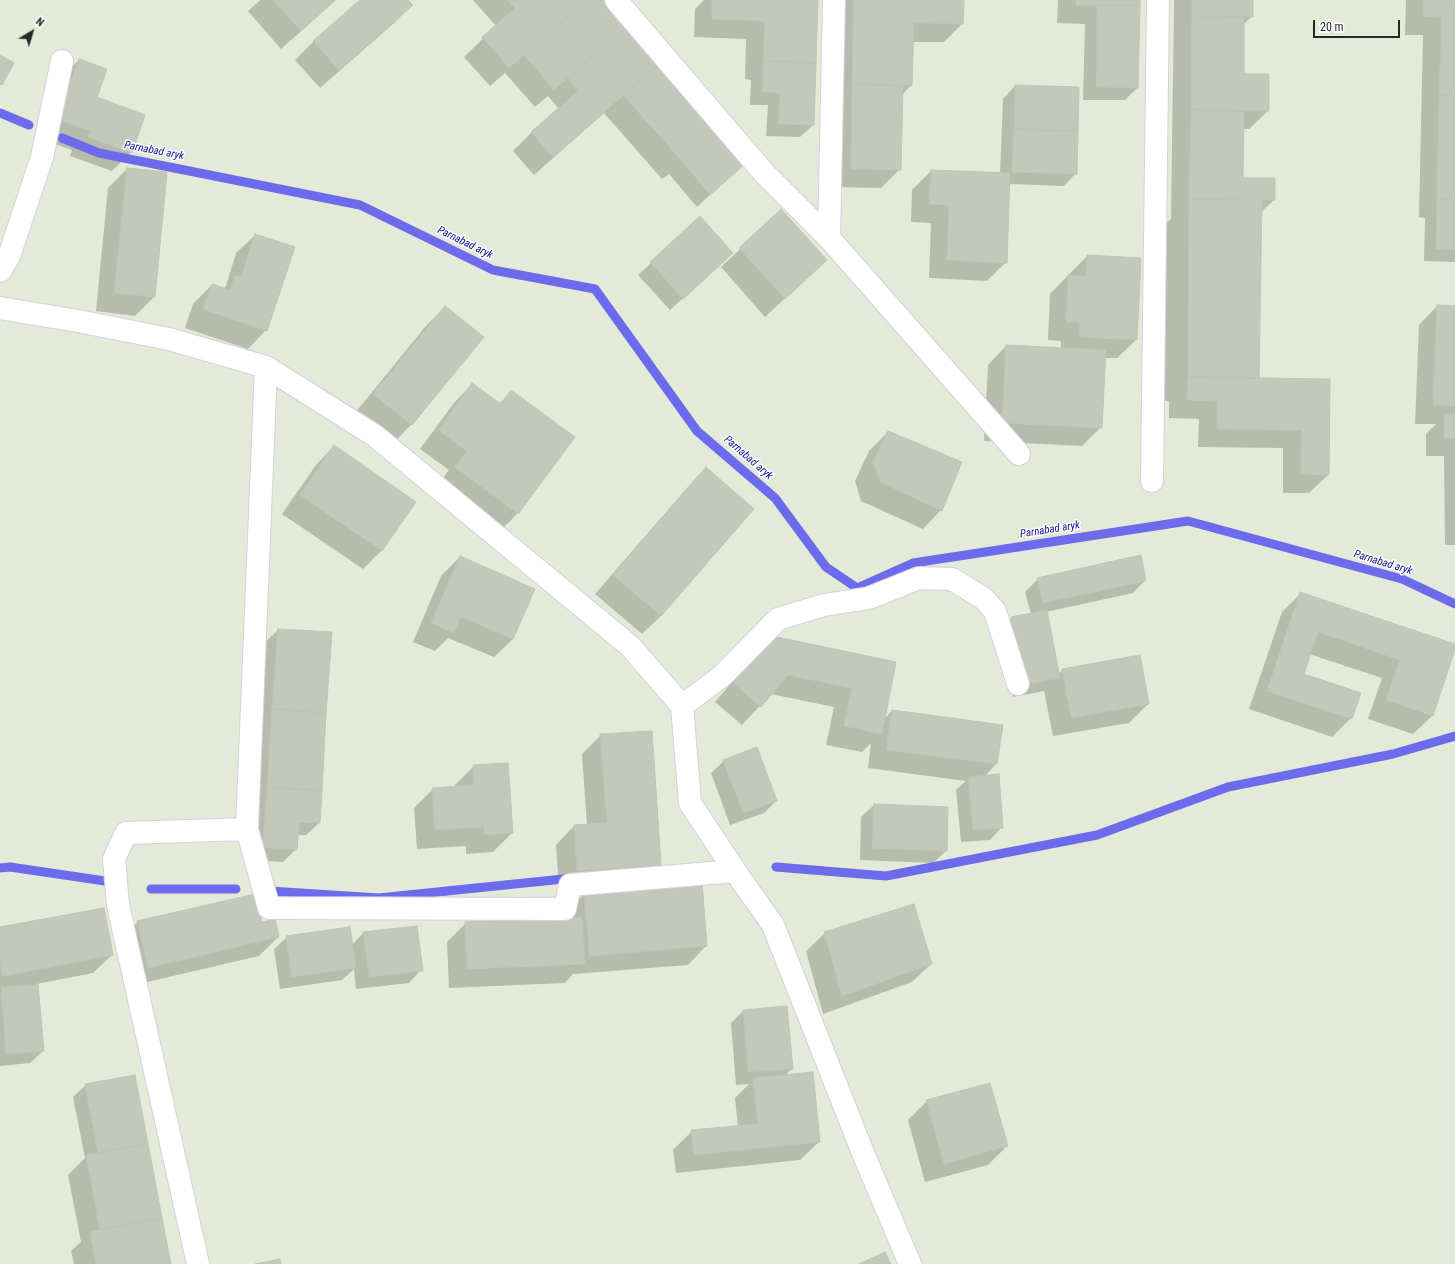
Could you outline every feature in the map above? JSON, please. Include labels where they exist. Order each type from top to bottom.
[{"type":"street","points":[[616,0],[764,173],[829,238],[1019,454]]},
{"type":"street","points":[[829,238],[834,0]]},
{"type":"street","points":[[1152,481],[1158,0]]},
{"type":"street","points":[[0,271],[9,256],[42,157],[62,61]]},
{"type":"street","points":[[0,308],[78,321],[169,339],[266,367],[374,435],[630,646],[682,706],[690,803],[773,925],[863,1153],[910,1264]]},
{"type":"street","points":[[266,367],[247,829],[268,908],[565,909],[570,885],[735,871]]},
{"type":"street","points":[[682,706],[722,676],[778,619],[824,605],[869,598],[919,578],[952,579],[983,598],[995,611],[1018,684]]},
{"type":"street","points":[[198,1264],[118,905],[114,859],[126,833],[247,829]]},
{"type":"building","points":[[273,0],[335,0],[301,31]]},
{"type":"building","points":[[360,0],[408,0],[413,5],[339,70],[313,41]]},
{"type":"building","points":[[507,0],[587,0],[509,68],[482,37],[515,8]]},
{"type":"building","points":[[587,0],[603,0],[627,26],[554,90],[524,55]]},
{"type":"building","points":[[712,0],[818,0],[816,63],[763,61],[765,21],[712,19]]},
{"type":"building","points":[[854,0],[964,0],[963,24],[914,23],[912,86],[852,84]]},
{"type":"building","points":[[1076,0],[1140,0],[1140,6],[1076,5]]},
{"type":"building","points":[[1192,0],[1253,0],[1253,17],[1192,16]]},
{"type":"building","points":[[1424,0],[1455,0],[1455,96],[1439,95],[1442,17],[1423,16]]},
{"type":"building","points":[[1097,5],[1140,6],[1138,88],[1096,87]]},
{"type":"building","points":[[1192,16],[1244,17],[1244,74],[1269,74],[1269,111],[1191,110]]},
{"type":"building","points":[[627,26],[659,64],[553,157],[531,132],[578,91],[568,78]]},
{"type":"building","points":[[0,55],[14,63],[2,85],[0,84]]},
{"type":"building","points":[[79,59],[107,69],[97,97],[145,115],[132,153],[88,137],[90,131],[57,119]]},
{"type":"building","points":[[763,61],[816,63],[814,125],[778,124],[780,93],[763,92]]},
{"type":"building","points":[[659,64],[717,130],[682,161],[623,95]]},
{"type":"building","points":[[852,84],[903,86],[901,170],[851,169]]},
{"type":"building","points":[[1015,85],[1079,87],[1078,131],[1014,129]]},
{"type":"building","points":[[1439,95],[1455,96],[1455,200],[1437,199]]},
{"type":"building","points":[[1191,110],[1244,111],[1243,178],[1275,178],[1275,200],[1189,199]]},
{"type":"building","points":[[1014,129],[1078,131],[1077,174],[1012,172]]},
{"type":"building","points":[[717,130],[746,163],[710,195],[682,161]]},
{"type":"building","points":[[127,168],[167,172],[155,297],[114,293]]},
{"type":"building","points":[[931,170],[1010,173],[1007,263],[947,260],[949,205],[929,204]]},
{"type":"building","points":[[1189,199],[1262,200],[1259,378],[1188,377]]},
{"type":"building","points":[[1437,199],[1455,200],[1455,250],[1436,249]]},
{"type":"building","points":[[781,209],[827,260],[785,299],[739,248]]},
{"type":"building","points":[[700,216],[733,253],[683,299],[650,262]]},
{"type":"building","points":[[255,234],[295,247],[267,331],[203,309],[212,284],[230,290],[235,276],[241,277]]},
{"type":"building","points":[[1087,255],[1141,258],[1137,340],[1079,337],[1080,322],[1066,322],[1068,275],[1086,276]]},
{"type":"building","points":[[1437,305],[1455,306],[1455,406],[1433,405]]},
{"type":"building","points":[[445,306],[484,337],[412,425],[373,394]]},
{"type":"building","points":[[1006,345],[1106,350],[1102,428],[1002,423]]},
{"type":"building","points":[[1188,377],[1330,379],[1329,475],[1301,474],[1302,430],[1217,429],[1217,401],[1187,400]]},
{"type":"building","points":[[472,383],[501,404],[511,390],[575,437],[518,514],[455,467],[467,451],[438,430]]},
{"type":"building","points":[[1444,414],[1455,414],[1455,438],[1444,438]]},
{"type":"building","points":[[888,431],[962,462],[942,511],[880,482],[873,462]]},
{"type":"building","points":[[334,445],[416,502],[382,551],[300,495]]},
{"type":"building","points":[[706,467],[754,509],[661,616],[613,575]]},
{"type":"building","points":[[1141,555],[1146,581],[1043,603],[1037,578]]},
{"type":"building","points":[[460,556],[535,589],[513,639],[461,617],[454,633],[431,623]]},
{"type":"building","points":[[1300,592],[1455,644],[1455,649],[1433,716],[1386,700],[1400,660],[1318,632],[1304,674],[1361,693],[1352,719],[1267,691]]},
{"type":"building","points":[[1047,610],[1060,678],[1025,685],[1011,617]]},
{"type":"building","points":[[278,629],[332,632],[326,713],[272,709]]},
{"type":"building","points":[[772,636],[896,662],[882,734],[844,726],[852,688],[788,675],[761,707],[733,683]]},
{"type":"building","points":[[1140,655],[1149,704],[1071,718],[1062,669]]},
{"type":"building","points":[[272,709],[326,713],[322,791],[267,787]]},
{"type":"building","points":[[892,710],[1003,725],[997,764],[886,750]]},
{"type":"building","points":[[652,731],[661,865],[577,871],[574,825],[607,823],[600,734]]},
{"type":"building","points":[[757,747],[777,801],[743,813],[723,760]]},
{"type":"building","points":[[508,763],[513,833],[485,835],[484,827],[435,830],[432,788],[474,785],[473,765]]},
{"type":"building","points":[[999,774],[1003,828],[973,830],[968,777]]},
{"type":"building","points":[[267,787],[322,791],[320,823],[299,822],[297,850],[263,847]]},
{"type":"building","points":[[874,804],[948,807],[947,851],[872,848]]},
{"type":"building","points":[[702,882],[707,946],[590,956],[584,892]]},
{"type":"building","points":[[255,894],[262,922],[275,919],[279,937],[148,968],[137,921]]},
{"type":"building","points":[[914,904],[932,964],[842,996],[824,932]]},
{"type":"building","points":[[104,908],[113,955],[3,976],[0,963],[0,927]]},
{"type":"building","points":[[582,917],[585,964],[467,969],[465,922]]},
{"type":"building","points":[[417,926],[423,971],[369,977],[363,932]]},
{"type":"building","points":[[350,927],[356,968],[292,977],[286,936]]},
{"type":"building","points":[[38,985],[44,1051],[6,1054],[1,987]]},
{"type":"building","points":[[787,1006],[793,1069],[748,1072],[743,1010]]},
{"type":"building","points":[[813,1072],[820,1142],[694,1155],[691,1130],[758,1124],[753,1078]]},
{"type":"building","points":[[135,1075],[148,1144],[98,1153],[85,1084]]},
{"type":"building","points":[[990,1083],[1008,1146],[944,1164],[926,1100]]},
{"type":"building","points":[[148,1144],[162,1218],[100,1230],[86,1155]]},
{"type":"building","points":[[162,1218],[171,1264],[96,1264],[90,1232]]},
{"type":"building","points":[[885,1252],[891,1264],[859,1264]]},
{"type":"building","points":[[280,1259],[281,1264],[255,1264]]},
{"type":"waterway","name":"Parnabad aryk","points":[[0,113],[29,125]]},
{"type":"waterway","name":"Parnabad aryk","points":[[62,138],[99,153],[360,205],[493,270],[595,289],[697,431],[775,498],[826,567],[857,588],[913,563],[1188,521],[1402,579],[1455,604]]},
{"type":"waterway","points":[[776,867],[886,876],[1097,835],[1228,787],[1393,754],[1455,736]]},
{"type":"waterway","points":[[0,868],[10,867],[105,881]]},
{"type":"waterway","points":[[269,891],[379,898],[573,878]]},
{"type":"waterway","points":[[151,889],[236,889]]}]
